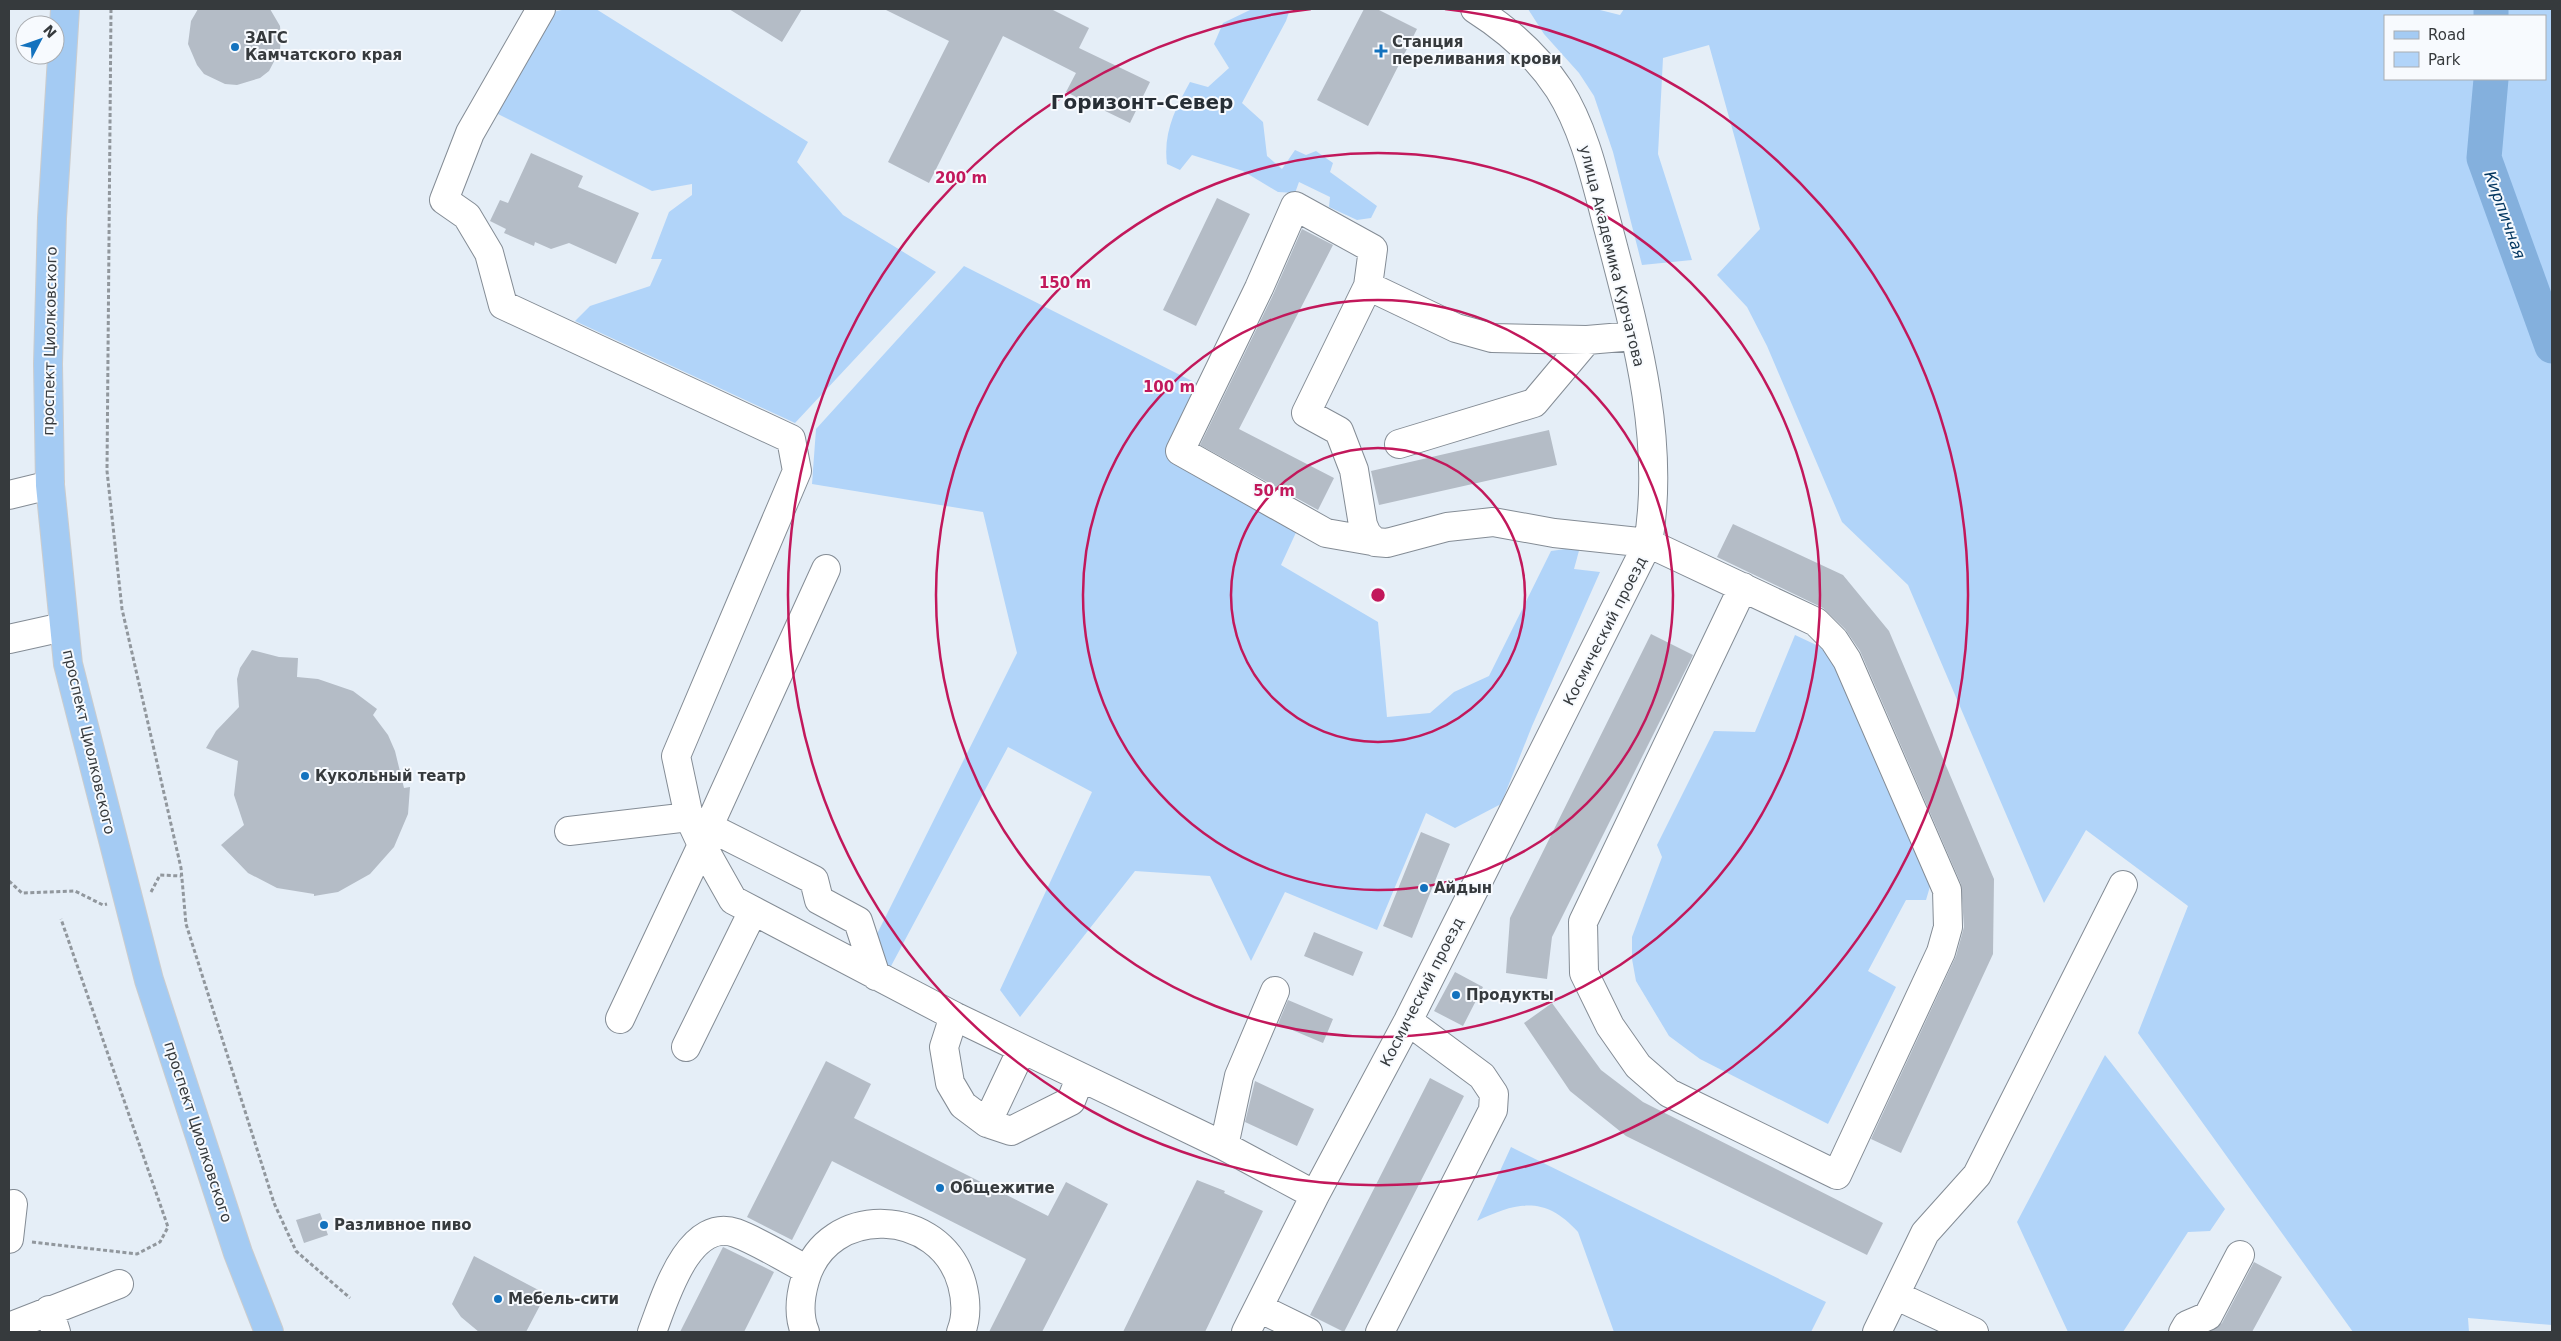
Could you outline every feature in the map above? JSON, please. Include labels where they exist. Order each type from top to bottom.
[{"type":"main road","name":"проспект Циолковского","points":[[65,9],[52,228],[48,364],[50,485],[68,664],[149,980],[238,1253],[269,1332]]},
{"type":"street","points":[[541,9],[470,133],[444,200],[467,216],[489,253],[504,305],[790,439],[797,471],[676,756],[700,830],[733,900],[954,1016],[1224,1146],[1315,1194]]},
{"type":"street","name":"улица Академика Курчатова","points":[[1476,9],[1510,35],[1538,62],[1559,90],[1575,117],[1594,175],[1634,336],[1645,393],[1653,456],[1652,518],[1648,543]]},
{"type":"street","points":[[1372,541],[1363,525],[1354,470],[1339,431],[1306,413],[1368,286],[1373,249],[1295,206],[1259,288],[1180,451],[1326,533],[1372,541],[1387,543],[1447,527],[1493,522],[1554,533],[1648,543],[1743,587],[1816,622],[1843,653],[1946,890],[1948,927],[1942,952],[1837,1175],[1668,1093],[1638,1066],[1610,1026],[1584,974],[1583,922],[1743,587]]},
{"type":"street","points":[[1368,286],[1456,328],[1492,338],[1587,340],[1634,336]]},
{"type":"street","points":[[1399,444],[1534,403],[1587,340]]},
{"type":"street","points":[[9,495],[50,485]]},
{"type":"street","name":"Космический проезд","points":[[1246,1332],[1315,1194],[1408,1021],[1648,543]]},
{"type":"street","points":[[620,1019],[700,830],[826,570]]},
{"type":"street","points":[[9,639],[63,627]]},
{"type":"street","points":[[569,831],[700,830],[814,880],[819,900],[858,921],[876,976]]},
{"type":"street","points":[[1877,1332],[1925,1233],[1977,1175],[2123,885]]},
{"type":"street","points":[[686,1047],[753,911]]},
{"type":"street","points":[[1224,1146],[1239,1076],[1275,991]]},
{"type":"street","points":[[954,1016],[944,1047],[950,1084],[963,1105],[987,1123],[1011,1131],[1044,1116],[1071,1101],[1080,1078]]},
{"type":"street","points":[[1380,1332],[1493,1110],[1494,1094],[1482,1076],[1408,1021]]},
{"type":"street","points":[[987,1123],[1022,1050]]},
{"type":"street","points":[[9,1240],[13,1204]]},
{"type":"street","points":[[805,1332],[802,1325],[800,1297],[808,1270],[823,1248],[844,1232],[870,1224],[897,1224],[923,1233],[944,1249],[959,1272],[966,1298],[964,1325],[961,1332]]},
{"type":"street","points":[[652,1332],[683,1260],[697,1242],[709,1234],[720,1232],[735,1233],[808,1270]]},
{"type":"street","points":[[2183,1332],[2187,1325],[2208,1316],[2240,1255]]},
{"type":"street","points":[[9,1327],[53,1321],[119,1284]]},
{"type":"street","points":[[1895,1296],[1974,1332]]},
{"type":"street","points":[[1259,1308],[1308,1332]]},
{"type":"path","points":[[111,9],[107,471],[122,608],[181,868],[186,924],[274,1203],[296,1251],[350,1298]]},
{"type":"path","points":[[150,894],[160,874],[181,876]]},
{"type":"path","points":[[9,881],[22,893],[75,891],[103,906]]},
{"type":"path","points":[[9,1240],[137,1254],[160,1242],[168,1227],[61,919]]},
{"type":"green space","points":[[566,9],[596,9],[808,142],[797,162],[843,215],[936,272],[795,423],[575,321],[590,306],[650,286],[662,259],[651,259],[669,212],[692,195],[692,184],[652,191],[492,111],[553,12]]},
{"type":"green space","points":[[1252,9],[1290,9],[1286,21],[1242,103],[1263,122],[1267,156],[1282,169],[1295,150],[1306,155],[1316,151],[1333,163],[1330,172],[1377,206],[1371,218],[1357,220],[1329,207],[1330,197],[1299,182],[1295,193],[1278,192],[1243,171],[1192,155],[1180,170],[1167,164],[1167,142],[1171,122],[1190,82],[1208,87],[1229,68],[1214,44],[1223,23]]},
{"type":"green space","points":[[1528,9],[1596,9],[1620,15],[1624,9],[2552,9],[2552,1325],[2468,1318],[2469,1332],[2353,1332],[2138,1033],[2188,906],[2086,830],[2044,903],[1908,585],[1842,522],[1767,346],[1747,307],[1717,275],[1760,229],[1709,45],[1663,58],[1658,154],[1692,260],[1642,265],[1613,152],[1594,96],[1579,73],[1544,34]]},
{"type":"green space","points":[[964,266],[1198,384],[1175,449],[1299,526],[1281,565],[1378,622],[1387,717],[1430,713],[1454,692],[1489,676],[1551,551],[1580,547],[1574,569],[1600,572],[1532,726],[1501,804],[1455,828],[1426,813],[1377,930],[1285,892],[1251,961],[1210,876],[1135,871],[1020,1017],[1000,990],[1092,792],[1008,747],[890,968],[870,948],[1017,653],[983,512],[812,484],[816,429]]},
{"type":"green space","points":[[1795,635],[1827,650],[1849,683],[1931,883],[1926,900],[1906,900],[1868,971],[1896,987],[1828,1124],[1700,1059],[1669,1036],[1636,981],[1632,959],[1632,937],[1662,857],[1657,845],[1714,731],[1755,732]]},
{"type":"green space","points":[[2105,1055],[2225,1209],[2210,1231],[2188,1232],[2123,1332],[2068,1332],[2017,1222]]},
{"type":"green space","points":[[1511,1147],[1826,1302],[1811,1332],[1614,1332],[1578,1232],[1566,1220],[1542,1207],[1518,1206],[1491,1214],[1477,1221]]},
{"type":"building","name":"ЗАГС Камчатского края","points":[[198,9],[270,9],[280,26],[281,38],[280,50],[269,71],[260,78],[237,85],[225,84],[204,74],[197,65],[188,44],[191,21]]},
{"type":"building","points":[[729,9],[802,9],[782,42]]},
{"type":"building","points":[[884,9],[1051,9],[1089,28],[1079,48],[1150,82],[1130,123],[1066,92],[1076,73],[1003,36],[929,183],[888,162],[949,41]]},
{"type":"building","points":[[1364,9],[1377,9],[1417,29],[1368,126],[1317,100]]},
{"type":"building","points":[[531,153],[583,176],[578,187],[639,213],[616,264],[569,243],[551,249],[535,242],[534,246],[504,233],[506,229],[490,221],[500,200],[508,203]]},
{"type":"building","points":[[1217,198],[1250,214],[1196,326],[1163,310]]},
{"type":"building","points":[[1302,229],[1333,245],[1239,429],[1334,478],[1318,510],[1200,445],[1273,295]]},
{"type":"building","points":[[1549,430],[1557,465],[1379,505],[1371,471]]},
{"type":"building","points":[[1733,524],[1843,575],[1889,631],[1994,879],[1993,954],[1901,1153],[1871,1139],[1956,956],[1964,927],[1961,884],[1860,651],[1845,629],[1823,608],[1717,557]]},
{"type":"building","points":[[1651,634],[1693,655],[1552,937],[1547,979],[1506,973],[1510,918]]},
{"type":"building","name":"Кукольный театр","points":[[252,650],[279,657],[298,658],[297,677],[318,679],[353,691],[377,709],[373,715],[388,735],[395,751],[404,788],[410,787],[408,814],[394,847],[370,874],[338,892],[314,896],[314,894],[277,888],[248,873],[221,845],[244,825],[234,795],[238,761],[206,748],[216,731],[239,707],[237,679],[240,668]]},
{"type":"building","points":[[1421,832],[1450,844],[1412,938],[1383,926]]},
{"type":"building","points":[[1314,932],[1363,952],[1353,976],[1304,956]]},
{"type":"building","points":[[1455,972],[1483,987],[1463,1026],[1434,1011]]},
{"type":"building","points":[[1288,1000],[1333,1019],[1323,1043],[1278,1024]]},
{"type":"building","points":[[1552,1003],[1601,1070],[1643,1102],[1883,1223],[1867,1255],[1626,1136],[1570,1091],[1524,1023]]},
{"type":"building","points":[[826,1061],[871,1084],[854,1118],[1048,1216],[1066,1182],[1108,1204],[1042,1332],[989,1332],[1026,1259],[832,1161],[792,1240],[747,1217]]},
{"type":"building","points":[[1430,1078],[1464,1096],[1344,1332],[1310,1315]]},
{"type":"building","points":[[1255,1081],[1314,1109],[1297,1146],[1245,1122]]},
{"type":"building","points":[[1197,1180],[1225,1191],[1224,1193],[1263,1211],[1205,1332],[1123,1332]]},
{"type":"building","name":"Разливное пиво","points":[[320,1213],[328,1235],[304,1243],[296,1220]]},
{"type":"building","points":[[723,1247],[774,1272],[744,1332],[680,1332]]},
{"type":"building","name":"Мебель-сити","points":[[474,1256],[546,1294],[526,1332],[479,1332],[461,1317],[452,1304]]},
{"type":"building","points":[[2254,1262],[2282,1277],[2252,1332],[2210,1332],[2222,1323]]},
{"type":"waterway","name":"Кирпичная","points":[[2491,9],[2491,15]]},
{"type":"waterway","name":"Кирпичная","points":[[2491,80],[2484,158],[2552,346]]},
{"type":"place","name":"ЗАГС Камчатского края","points":[[235,47]]},
{"type":"place","name":"Станция переливания крови","points":[[1381,51]]},
{"type":"place","name":"Кукольный театр","points":[[305,776]]},
{"type":"place","name":"Айдын","points":[[1424,888]]},
{"type":"place","name":"Продукты","points":[[1456,995]]},
{"type":"place","name":"Общежитие","points":[[940,1188]]},
{"type":"place","name":"Разливное пиво","points":[[324,1225]]},
{"type":"place","name":"Мебель-сити","points":[[498,1299]]},
{"type":"district","name":"Горизонт-Север","points":[[1142,102]]}]
